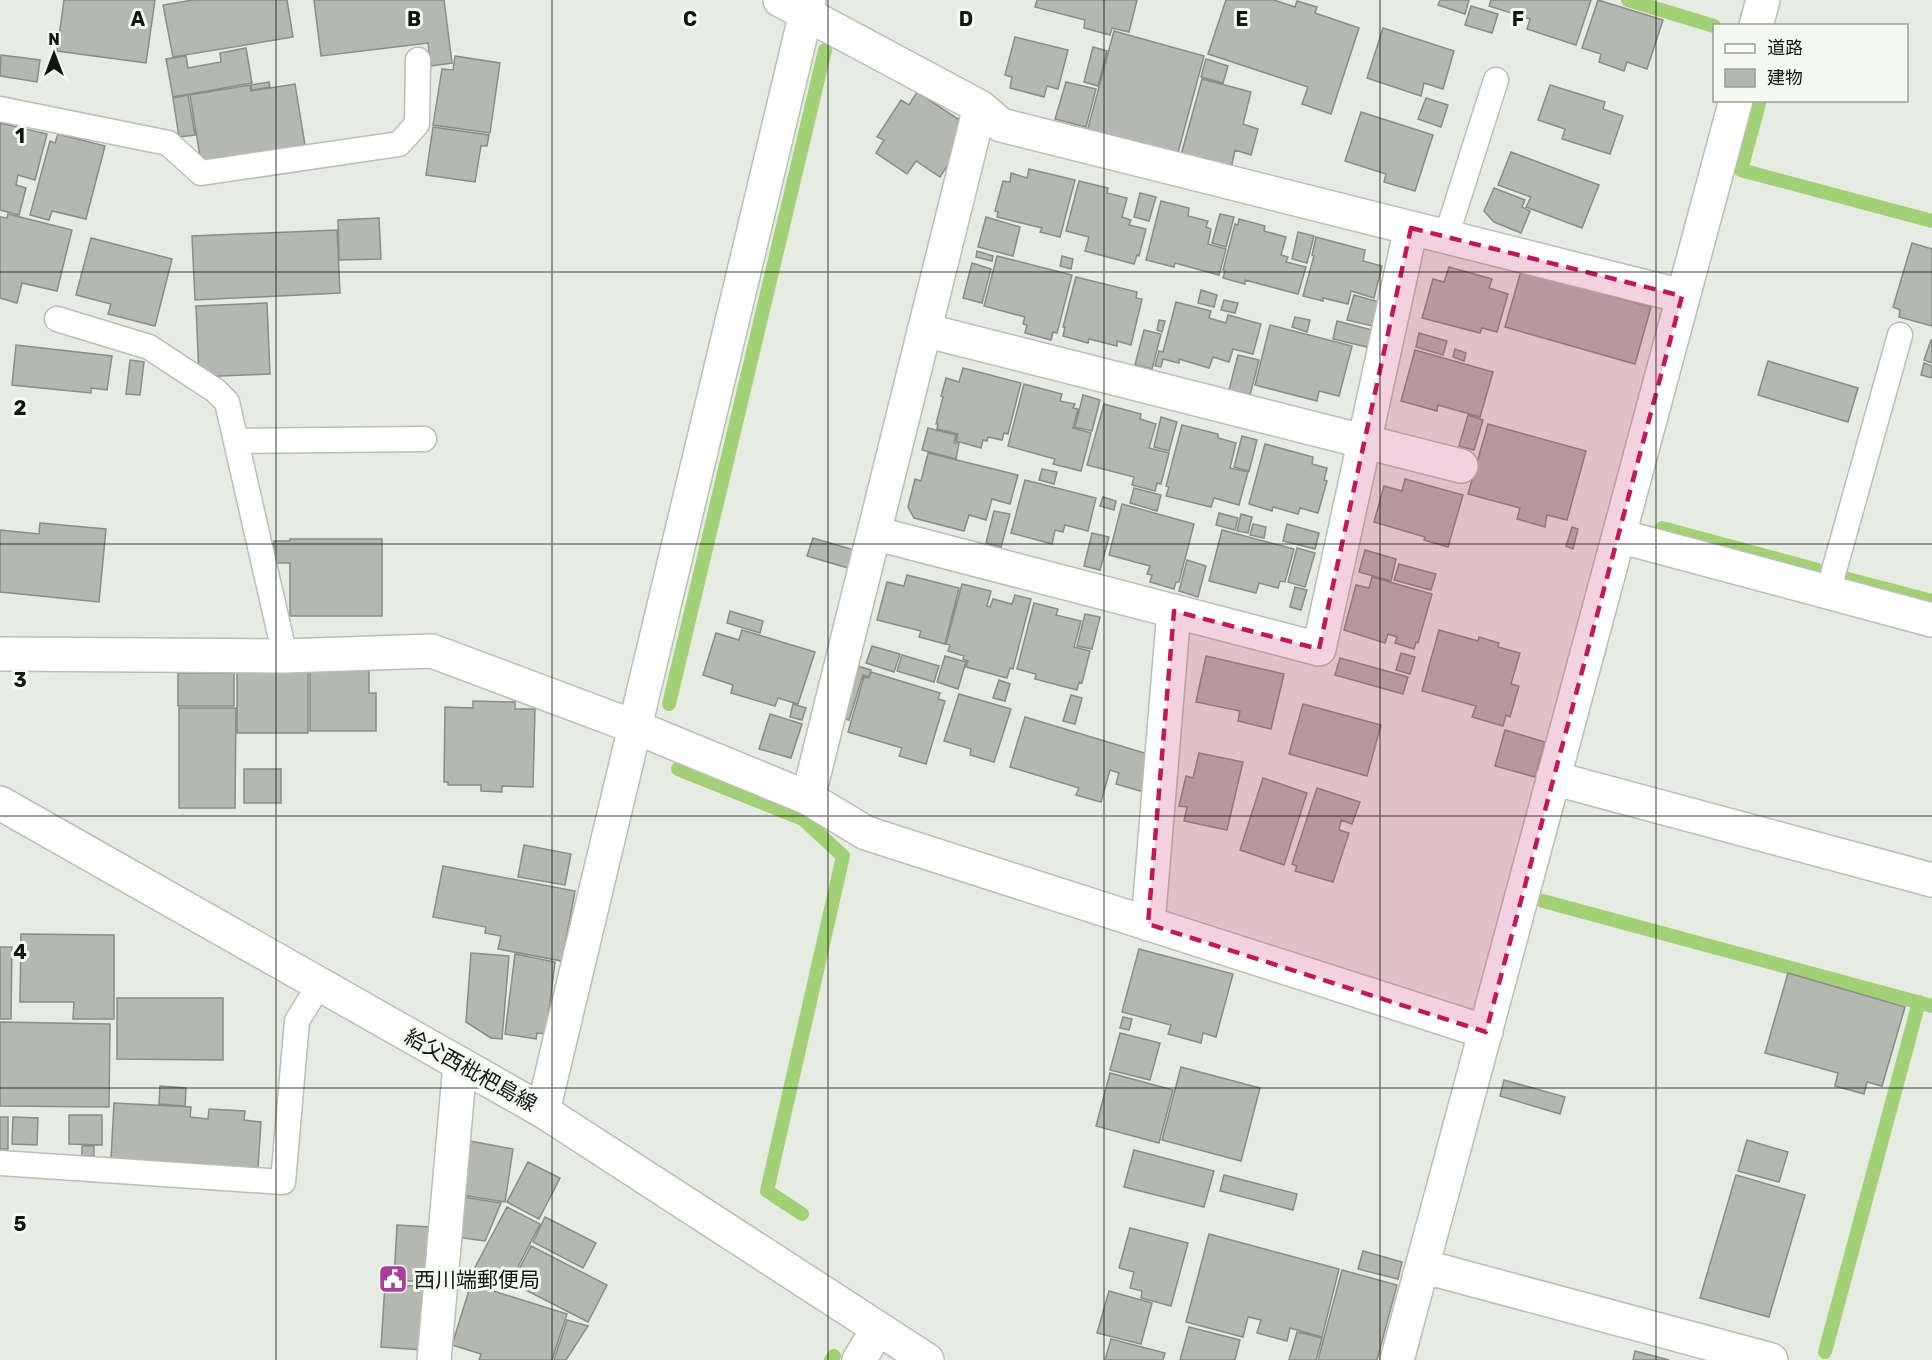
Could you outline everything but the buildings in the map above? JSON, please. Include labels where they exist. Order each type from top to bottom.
[{"type":"street","points":[[1757,24],[1763,0]]},
{"type":"street","points":[[543,1111],[635,727],[798,5],[980,108],[1001,125],[1682,296]]},
{"type":"street","points":[[1398,1360],[1735,102]]},
{"type":"street","points":[[808,798],[980,108]]},
{"type":"street","points":[[874,533],[1319,650],[1411,228]]},
{"type":"street","points":[[924,330],[1461,465]]},
{"type":"street","points":[[1618,536],[1932,620]]},
{"type":"street","points":[[1148,924],[1174,611]]},
{"type":"street","points":[[0,654],[285,656],[432,651],[635,727],[808,798],[866,833],[1486,1032]]},
{"type":"street","points":[[1553,778],[1932,880]]},
{"type":"street","name":"給父西枇杷島線","points":[[0,804],[543,1111],[927,1360]]},
{"type":"street","points":[[434,1360],[460,1064]]},
{"type":"street","points":[[1422,1266],[1770,1360]]},
{"type":"street","points":[[859,1360],[878,1329]]},
{"type":"lane","points":[[0,109],[168,143],[201,173],[399,144],[417,124],[418,60]]},
{"type":"lane","points":[[1446,237],[1496,80]]},
{"type":"lane","points":[[57,319],[149,347],[216,392],[227,402],[285,656]]},
{"type":"lane","points":[[1828,592],[1900,335]]},
{"type":"lane","points":[[236,441],[424,439]]},
{"type":"lane","points":[[0,1162],[283,1182],[297,1021],[319,985]]},
{"type":"highlighted area","points":[[1411,228],[1682,296],[1486,1032],[1148,924],[1174,611],[1319,649]]},
{"type":"waterway","points":[[1628,0],[1713,26]]},
{"type":"waterway","points":[[669,704],[825,50]]},
{"type":"waterway","points":[[1759,102],[1741,170],[1932,221]]},
{"type":"waterway","points":[[1662,528],[1818,570]]},
{"type":"waterway","points":[[1844,578],[1932,601]]},
{"type":"waterway","points":[[678,769],[803,819],[843,856],[767,1191],[802,1214]]},
{"type":"waterway","points":[[1543,901],[1932,1006]]},
{"type":"waterway","points":[[1825,1352],[1919,1002]]},
{"type":"waterway","points":[[831,1360],[834,1356]]},
{"type":"place","name":"西川端郵便局","points":[[393,1279]]}]
